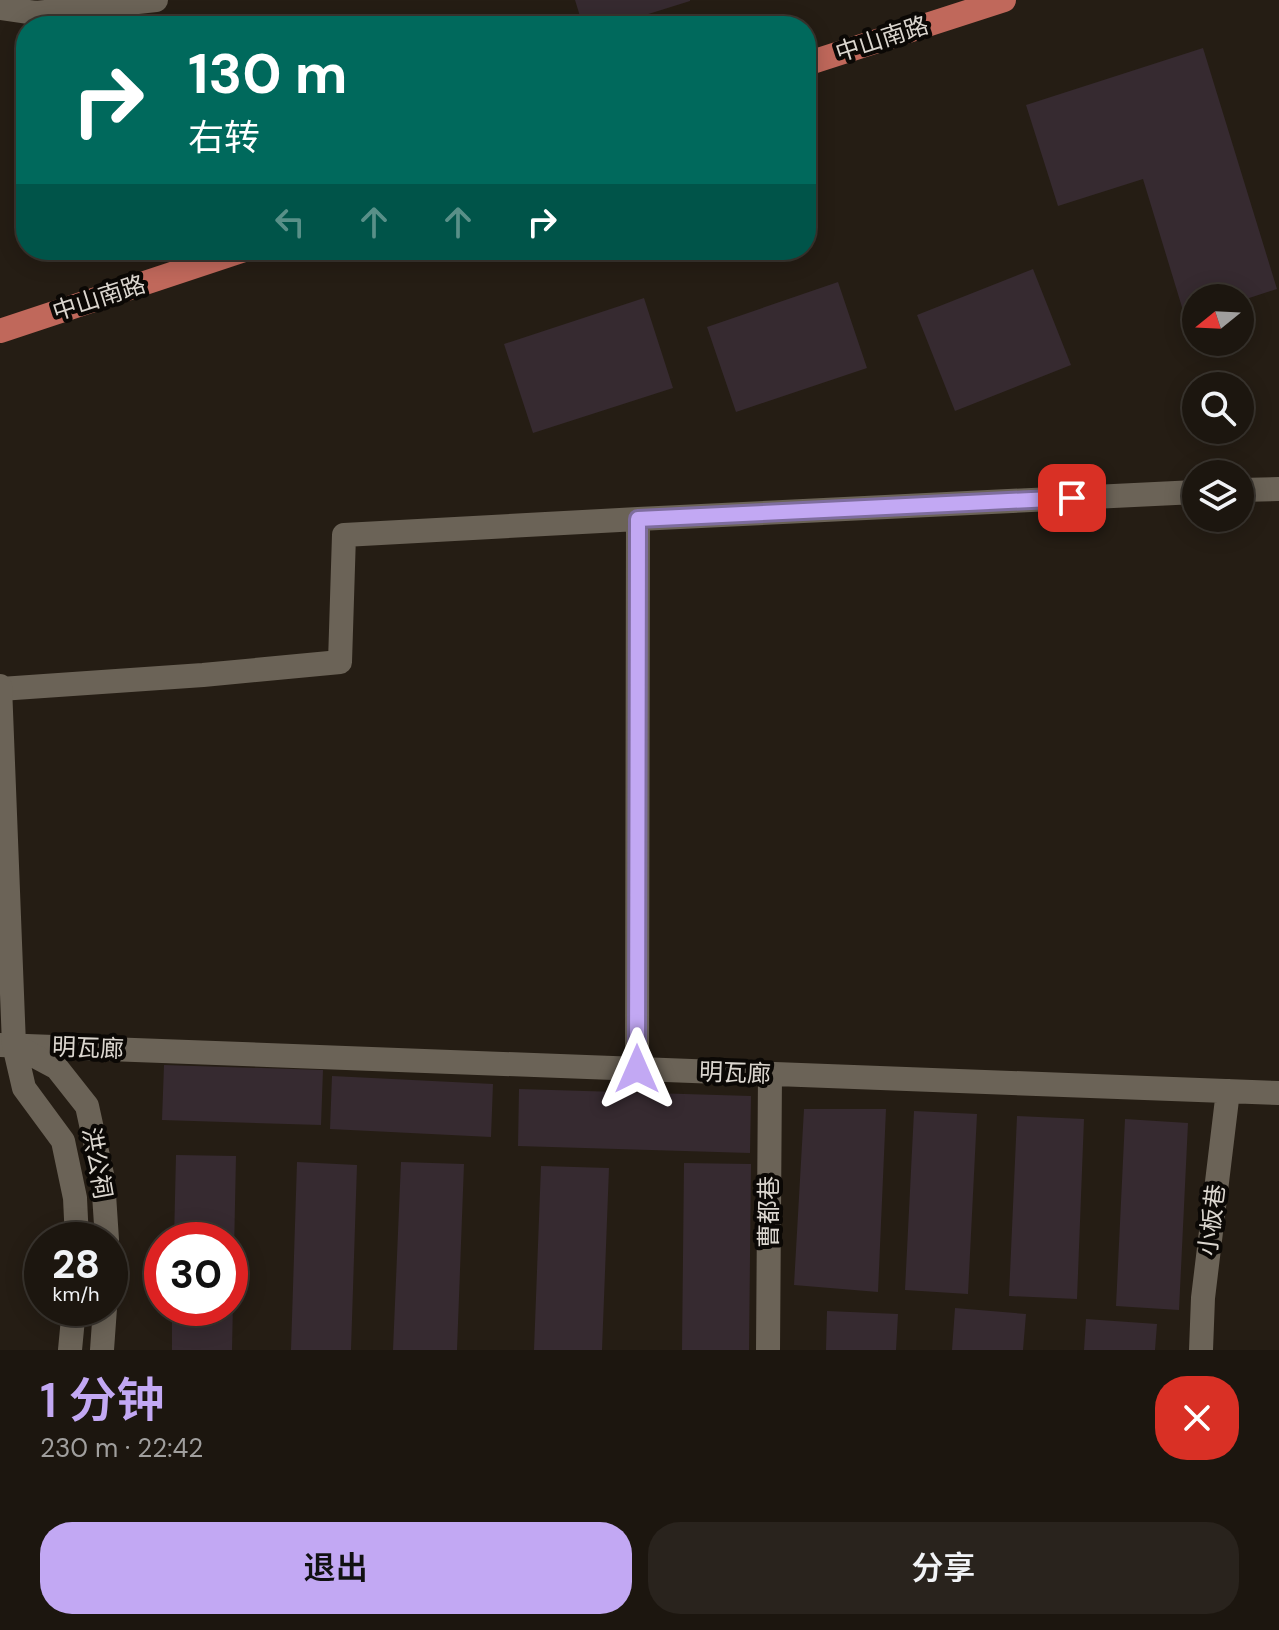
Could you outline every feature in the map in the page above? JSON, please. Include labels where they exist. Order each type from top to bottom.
[{"type":"main road","name":"中山南路","points":[[816,60],[970,5],[1004,0]]},
{"type":"main road","name":"中山南路","points":[[0,331],[214,260]]},
{"type":"street","points":[[0,8],[36,13],[156,0]]},
{"type":"street","points":[[1254,490],[1279,489]]},
{"type":"street","points":[[7,1045],[0,688],[203,675],[340,662],[344,535],[1182,493]]},
{"type":"street","points":[[637,1069],[638,519]]},
{"type":"street","name":"明瓦廊","points":[[7,1045],[1279,1093]]},
{"type":"street","name":"洪公祠","points":[[7,1045],[24,1088],[63,1141],[75,1198],[76,1222]]},
{"type":"street","name":"洪公祠","points":[[7,1045],[57,1068],[87,1106],[103,1179],[106,1222]]},
{"type":"street","name":"曹都巷","points":[[768,1350],[770,1074]]},
{"type":"street","name":"小板巷","points":[[1201,1350],[1203,1298],[1228,1091]]},
{"type":"street","points":[[70,1350],[72,1326]]},
{"type":"street","points":[[102,1350],[104,1326]]},
{"type":"building","points":[[575,0],[690,0],[642,16],[580,16]]},
{"type":"building","points":[[1203,48],[1277,289],[1254,296],[1254,284],[1182,284],[1182,307],[1143,179],[1058,206],[1026,105]]},
{"type":"building","points":[[1033,269],[1071,365],[955,411],[917,315]]},
{"type":"building","points":[[838,282],[867,368],[736,412],[707,327]]},
{"type":"building","points":[[644,298],[673,388],[533,433],[504,344]]},
{"type":"building","points":[[164,1065],[323,1070],[321,1125],[162,1120]]},
{"type":"building","points":[[332,1076],[493,1084],[491,1137],[330,1129]]},
{"type":"building","points":[[519,1089],[751,1096],[750,1153],[518,1146]]},
{"type":"building","points":[[804,1109],[886,1109],[878,1292],[794,1285]]},
{"type":"building","points":[[914,1111],[977,1114],[968,1294],[905,1290]]},
{"type":"building","points":[[1017,1116],[1084,1119],[1077,1299],[1009,1296]]},
{"type":"building","points":[[1125,1119],[1188,1123],[1179,1310],[1116,1306]]},
{"type":"building","points":[[176,1155],[236,1156],[235,1222],[174,1222]]},
{"type":"building","points":[[297,1162],[357,1165],[351,1350],[291,1350]]},
{"type":"building","points":[[401,1162],[464,1164],[457,1350],[393,1350]]},
{"type":"building","points":[[684,1163],[751,1164],[749,1350],[682,1350]]},
{"type":"building","points":[[541,1166],[609,1168],[602,1350],[534,1350]]},
{"type":"building","points":[[955,1308],[1026,1314],[1023,1350],[952,1350]]},
{"type":"building","points":[[827,1311],[898,1314],[896,1350],[826,1350]]},
{"type":"building","points":[[1086,1319],[1157,1324],[1155,1350],[1084,1350]]},
{"type":"building","points":[[172,1326],[232,1326],[232,1350],[172,1350]]},
{"type":"route","points":[[637,1069],[638,519],[1072,498]]}]
